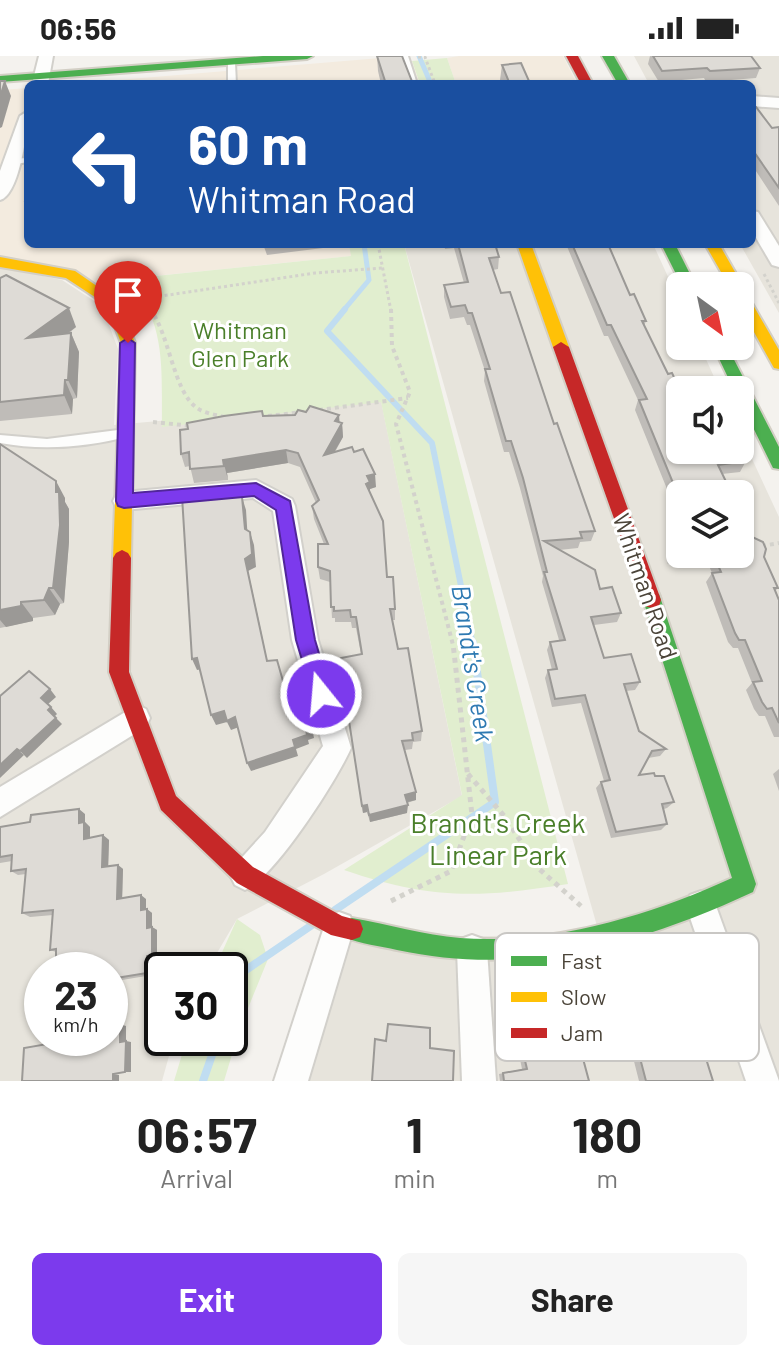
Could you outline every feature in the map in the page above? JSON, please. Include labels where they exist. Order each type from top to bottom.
[{"type":"street","points":[[42,80],[46,56]]},
{"type":"street","points":[[0,79],[42,80],[307,56]]},
{"type":"street","points":[[572,56],[585,80]]},
{"type":"street","points":[[608,56],[622,80]]},
{"type":"street","points":[[756,101],[779,103]]},
{"type":"street","points":[[0,195],[24,128]]},
{"type":"street","points":[[756,223],[779,261]]},
{"type":"street","name":"Whitman Road","points":[[525,248],[641,566],[745,884],[701,906],[605,933]]},
{"type":"street","points":[[670,248],[682,272]]},
{"type":"street","points":[[714,248],[728,272]]},
{"type":"street","points":[[0,262],[70,274],[113,302]]},
{"type":"street","name":"Whitman Road","points":[[113,302],[128,343],[119,672],[168,803],[245,875],[287,901],[339,927],[472,950],[495,948]]},
{"type":"street","points":[[754,319],[779,364]]},
{"type":"street","points":[[727,360],[779,463]]},
{"type":"street","points":[[124,501],[256,489],[284,506],[305,640],[337,748],[275,842],[245,875]]},
{"type":"street","points":[[0,803],[137,718]]},
{"type":"street","points":[[701,906],[711,933]]},
{"type":"street","points":[[291,1081],[339,927]]},
{"type":"street","points":[[472,950],[479,1081]]},
{"type":"street","points":[[756,1061],[763,1081]]},
{"type":"lane","points":[[404,56],[412,80]]},
{"type":"lane","points":[[231,63],[232,80]]},
{"type":"lane","points":[[0,439],[18,443],[69,442],[126,426]]},
{"type":"path","points":[[379,248],[392,316],[392,346],[410,392],[396,424],[452,632],[472,815],[451,871],[381,906]]},
{"type":"path","points":[[113,302],[315,273],[382,268]]},
{"type":"path","points":[[142,299],[161,324],[185,395],[198,409],[238,420],[224,422]]},
{"type":"path","points":[[254,418],[408,398]]},
{"type":"path","points":[[126,426],[196,426]]},
{"type":"path","points":[[754,548],[779,543]]},
{"type":"path","points":[[641,566],[666,562]]},
{"type":"path","points":[[467,773],[505,817],[538,868],[609,932]]},
{"type":"shaded area","points":[[405,56],[412,61],[419,80],[118,80]]},
{"type":"shaded area","points":[[563,56],[575,80],[455,80],[447,58]]},
{"type":"shaded area","points":[[634,56],[779,56],[779,313],[742,248],[756,248],[756,80],[647,80]]},
{"type":"shaded area","points":[[24,88],[24,248],[350,248],[352,256],[93,282],[0,259],[0,90]]},
{"type":"shaded area","points":[[405,248],[655,248],[666,272],[666,360],[706,360],[714,376],[666,376],[666,464],[754,463],[779,517],[779,1081],[275,1081],[343,940],[495,936],[495,1061],[759,1061],[759,933],[599,933]]},
{"type":"shaded area","points":[[0,267],[62,280],[102,306],[118,349],[114,425],[381,401],[462,796],[237,919],[218,952],[144,952],[144,1056],[169,1056],[162,1081],[0,1081]]},
{"type":"green space","points":[[447,58],[455,80],[419,80],[412,61]]},
{"type":"green space","name":"Brandt's Creek Linear Park","points":[[350,248],[405,248],[568,884],[508,892],[455,894],[403,887],[344,870],[462,795],[381,402],[162,427],[161,367],[156,329],[140,295],[126,279],[351,256]]},
{"type":"green space","points":[[237,919],[260,935],[268,959],[248,1008],[248,952],[222,952]]},
{"type":"green space","points":[[182,1056],[232,1056],[224,1081],[174,1081]]},
{"type":"building","points":[[377,56],[402,56],[411,80],[385,80]]},
{"type":"building","points":[[653,56],[751,56],[760,68],[662,71]]},
{"type":"building","points":[[521,63],[529,80],[508,80],[502,65]]},
{"type":"building","points":[[756,107],[772,128],[779,127],[779,188],[756,155]]},
{"type":"building","points":[[459,248],[496,248],[499,257],[489,258],[501,293],[510,292],[554,424],[557,423],[595,531],[580,532],[582,538],[544,541],[595,570],[600,589],[612,587],[621,613],[591,617],[604,658],[631,654],[640,682],[624,684],[639,731],[666,749],[652,751],[639,775],[654,773],[655,776],[664,776],[674,802],[662,804],[667,824],[616,832],[601,782],[610,780],[585,695],[555,699],[548,670],[557,669],[550,642],[565,640],[544,572],[547,572],[523,478],[511,441],[506,441],[485,369],[490,369],[472,313],[468,313],[465,305],[451,307],[444,285],[468,282]]},
{"type":"building","points":[[574,248],[610,248],[630,295],[634,294],[646,321],[642,321],[668,374],[673,376],[666,376],[666,464],[725,464],[718,465],[725,480],[672,480],[639,400],[647,399],[611,325],[607,325]]},
{"type":"building","points":[[6,275],[69,308],[27,338],[71,333],[64,395],[0,402],[0,278]]},
{"type":"building","points":[[310,406],[339,415],[335,421],[342,423],[324,455],[352,447],[354,452],[363,449],[375,474],[367,476],[370,482],[366,484],[383,521],[387,577],[393,577],[395,609],[390,609],[398,649],[408,648],[422,731],[412,733],[413,740],[402,741],[416,792],[405,795],[408,805],[369,815],[367,805],[362,806],[344,688],[341,688],[337,662],[342,662],[341,658],[362,654],[356,617],[351,617],[350,610],[334,611],[331,607],[330,571],[318,567],[318,544],[328,544],[312,506],[319,500],[298,453],[286,450],[223,460],[224,466],[190,469],[189,452],[181,454],[180,430],[188,429],[187,423],[262,411],[263,416],[295,415],[298,410],[306,412]]},
{"type":"building","points":[[0,444],[56,481],[60,525],[53,588],[49,588],[44,600],[21,602],[21,606],[0,610]]},
{"type":"building","points":[[226,490],[227,496],[238,494],[242,497],[245,529],[250,532],[252,554],[245,559],[267,661],[277,660],[289,702],[299,699],[300,703],[304,702],[312,728],[306,730],[307,735],[293,740],[295,747],[247,763],[235,717],[227,721],[224,711],[211,715],[197,658],[192,659],[182,496]]},
{"type":"building","points":[[754,538],[763,542],[766,549],[764,557],[778,588],[774,588],[779,600],[779,723],[772,708],[767,709],[762,702],[753,682],[762,681],[745,640],[739,640],[735,633],[712,573],[721,572],[719,568],[754,568]]},
{"type":"building","points":[[29,671],[50,689],[41,698],[51,707],[48,710],[56,718],[0,765],[0,696]]},
{"type":"building","points":[[79,809],[79,823],[84,822],[84,839],[103,835],[102,867],[118,865],[117,899],[141,895],[141,910],[147,909],[147,928],[152,927],[152,952],[144,952],[144,973],[128,976],[128,952],[50,950],[53,910],[22,913],[26,869],[11,871],[12,855],[0,857],[0,827],[30,822],[31,815]]},
{"type":"building","points":[[388,1024],[430,1028],[430,1048],[454,1051],[453,1081],[372,1081],[375,1039],[386,1041]]},
{"type":"building","points":[[24,1048],[24,1056],[126,1056],[125,1072],[113,1074],[113,1081],[22,1081]]},
{"type":"building","points":[[525,1061],[584,1061],[589,1081],[504,1081],[503,1073],[527,1069]]},
{"type":"building","points":[[641,1061],[707,1061],[713,1081],[646,1081]]},
{"type":"waterway","name":"Brandt's Creek","points":[[419,56],[429,80]]},
{"type":"waterway","name":"Brandt's Creek","points":[[343,311],[369,280],[365,248]]},
{"type":"waterway","name":"Brandt's Creek","points":[[345,309],[327,331],[432,443],[473,645]]},
{"type":"waterway","name":"Brandt's Creek","points":[[335,910],[495,802],[473,643]]},
{"type":"waterway","name":"Brandt's Creek","points":[[248,969],[312,925]]},
{"type":"waterway","name":"Brandt's Creek","points":[[203,1081],[212,1056]]},
{"type":"traffic: fast","points":[[0,79],[307,56]]},
{"type":"traffic: fast","points":[[608,56],[622,80]]},
{"type":"traffic: fast","points":[[670,248],[682,272]]},
{"type":"traffic: fast","points":[[727,360],[779,463]]},
{"type":"traffic: fast","points":[[608,933],[682,911],[745,884],[652,600]]},
{"type":"traffic: fast","points":[[352,929],[428,945],[495,949]]},
{"type":"traffic: slow","points":[[525,248],[561,347]]},
{"type":"traffic: slow","points":[[714,248],[728,272]]},
{"type":"traffic: slow","points":[[0,262],[70,274],[113,302],[128,343],[122,558]]},
{"type":"traffic: slow","points":[[754,319],[779,364]]},
{"type":"traffic: jam","points":[[572,56],[585,80]]},
{"type":"traffic: jam","points":[[561,347],[652,600]]},
{"type":"traffic: jam","points":[[122,558],[119,672],[168,803],[245,875],[339,927],[352,929]]},
{"type":"route","points":[[128,343],[124,501],[256,489],[284,506],[305,640],[321,694]]},
{"type":"park label","name":"Whitman Glen Park","points":[[240,343]]}]
